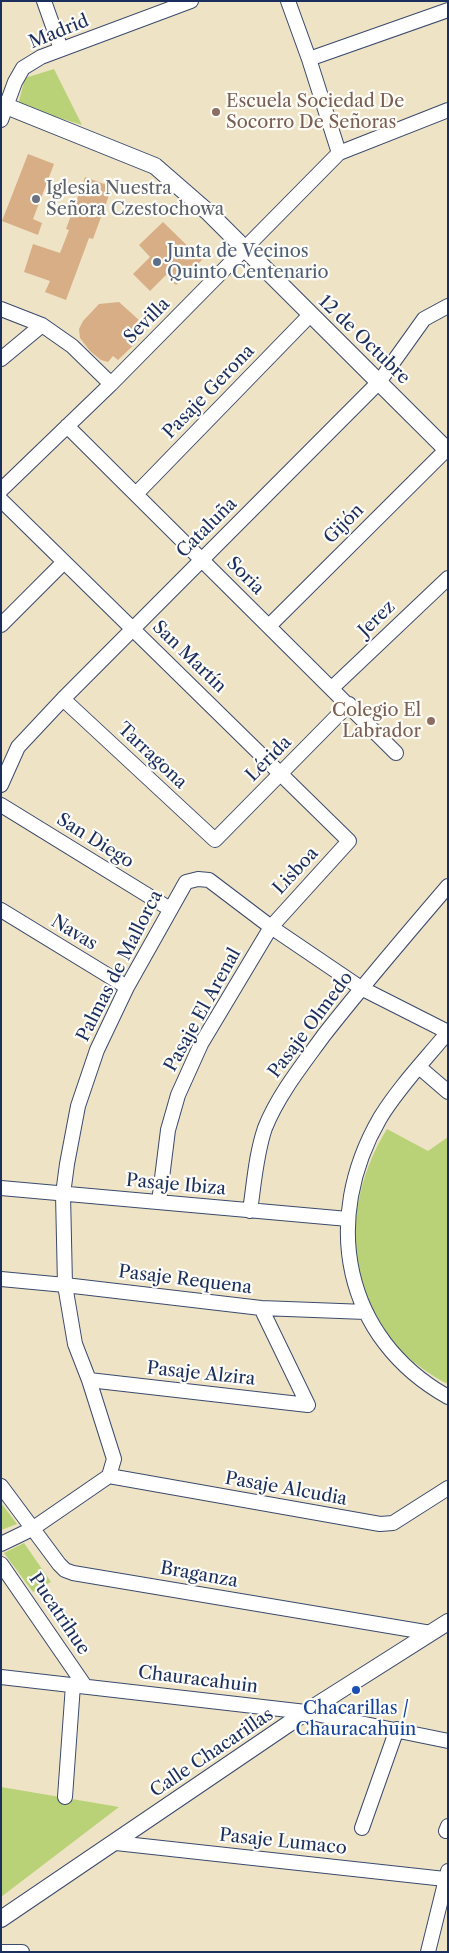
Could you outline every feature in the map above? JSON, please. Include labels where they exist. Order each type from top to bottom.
[{"type":"street","points":[[44,1],[61,49]]},
{"type":"street","points":[[288,1],[310,60],[339,153]]},
{"type":"street","name":"Madrid","points":[[3,110],[23,68],[41,57],[186,2]]},
{"type":"street","points":[[310,60],[448,10]]},
{"type":"street","name":"12 de Octubre","points":[[3,110],[155,166],[209,213],[447,450]]},
{"type":"street","name":"Sevilla","points":[[1,490],[110,384],[339,153],[448,110]]},
{"type":"street","name":"Cataluña","points":[[1,786],[18,747],[63,699],[379,382],[424,319],[448,306]]},
{"type":"street","points":[[1,309],[42,325],[72,346],[110,384]]},
{"type":"street","name":"Pasaje Gerona","points":[[136,494],[310,315]]},
{"type":"street","points":[[1,359],[42,325]]},
{"type":"street","name":"Soria","points":[[67,426],[349,704],[396,753]]},
{"type":"street","name":"Gijón","points":[[269,626],[447,450]]},
{"type":"street","name":"San Martín","points":[[1,500],[349,842]]},
{"type":"street","points":[[1,624],[64,562]]},
{"type":"street","name":"Jerez","points":[[332,688],[448,578]]},
{"type":"street","name":"Tarragona","points":[[63,699],[215,840]]},
{"type":"street","name":"Lérida","points":[[215,840],[349,704]]},
{"type":"street","name":"San Diego","points":[[1,805],[170,909]]},
{"type":"street","name":"Lisboa","points":[[271,927],[349,842]]},
{"type":"street","name":"Palmas de Mallorca","points":[[110,1476],[114,1459],[76,1344],[65,1285],[63,1194],[72,1135],[87,1078],[111,1018],[186,882],[198,879],[209,880],[271,927],[361,988],[448,1032]]},
{"type":"street","name":"Pasaje Olmedo","points":[[250,1211],[265,1128],[283,1094],[304,1062],[361,988],[448,886]]},
{"type":"street","name":"Navas","points":[[1,910],[127,988]]},
{"type":"street","name":"Pasaje El Arenal","points":[[159,1202],[168,1130],[178,1095],[201,1044],[271,927]]},
{"type":"street","points":[[448,1032],[391,1101],[369,1139],[355,1178],[348,1219],[347,1248],[353,1280],[366,1312],[384,1342],[406,1367],[421,1380],[448,1397]]},
{"type":"street","points":[[419,1067],[448,1092]]},
{"type":"street","name":"Pasaje Ibiza","points":[[1,1188],[348,1219]]},
{"type":"street","name":"Pasaje Requena","points":[[1,1279],[261,1308],[366,1312]]},
{"type":"street","name":"Pasaje Alzira","points":[[89,1380],[308,1405],[261,1308]]},
{"type":"street","points":[[1,1544],[32,1528],[110,1476]]},
{"type":"street","name":"Pasaje Alcudia","points":[[110,1476],[380,1524],[393,1523],[448,1488]]},
{"type":"street","name":"Braganza","points":[[1,1486],[59,1564],[65,1570],[73,1573],[431,1634]]},
{"type":"street","name":"Pucatrihue","points":[[1,1564],[79,1686]]},
{"type":"street","name":"Calle Chacarillas","points":[[1,1919],[116,1843],[306,1712],[448,1622]]},
{"type":"street","name":"Chauracahuin","points":[[1,1677],[306,1712],[397,1729],[448,1741]]},
{"type":"street","points":[[65,1796],[79,1686]]},
{"type":"street","points":[[362,1828],[397,1729]]},
{"type":"street","name":"Pasaje Lumaco","points":[[116,1843],[446,1874]]},
{"type":"street","points":[[428,1952],[446,1874]]},
{"type":"street","points":[[1,1952],[22,1952]]},
{"type":"green space","points":[[54,69],[82,125],[18,105],[25,78]]},
{"type":"green space","points":[[387,1129],[428,1151],[448,1137],[448,1384],[414,1362],[385,1335],[372,1311],[357,1267],[355,1226],[357,1209],[371,1159]]},
{"type":"green space","points":[[1,1503],[17,1524],[1,1530]]},
{"type":"green space","points":[[24,1543],[51,1582],[33,1592],[4,1553]]},
{"type":"green space","points":[[1,1787],[119,1807],[1,1897]]},
{"type":"building","points":[[28,154],[54,164],[33,219],[42,223],[38,235],[2,221]]},
{"type":"building","points":[[85,177],[112,187],[93,239],[89,238],[66,300],[45,292],[50,281],[24,272],[33,244],[60,253],[69,230],[66,229]]},
{"type":"building","points":[[163,222],[202,260],[176,285],[166,275],[150,291],[133,274],[150,257],[139,245]]},
{"type":"building","points":[[119,302],[140,321],[141,329],[136,335],[139,340],[118,360],[113,356],[108,362],[101,360],[90,351],[80,338],[79,329],[83,321],[99,304]]},
{"type":"place","name":"Escuela Sociedad De Socorro De Señoras","points":[[216,112]]},
{"type":"place","name":"Iglesia Nuestra Señora Czestochowa","points":[[36,199]]},
{"type":"place","name":"Junta de Vecinos Quinto Centenario","points":[[157,262]]},
{"type":"place","name":"Colegio El Labrador","points":[[431,721]]},
{"type":"place","name":"Chacarillas / Chauracahuin","points":[[356,1690]]}]
